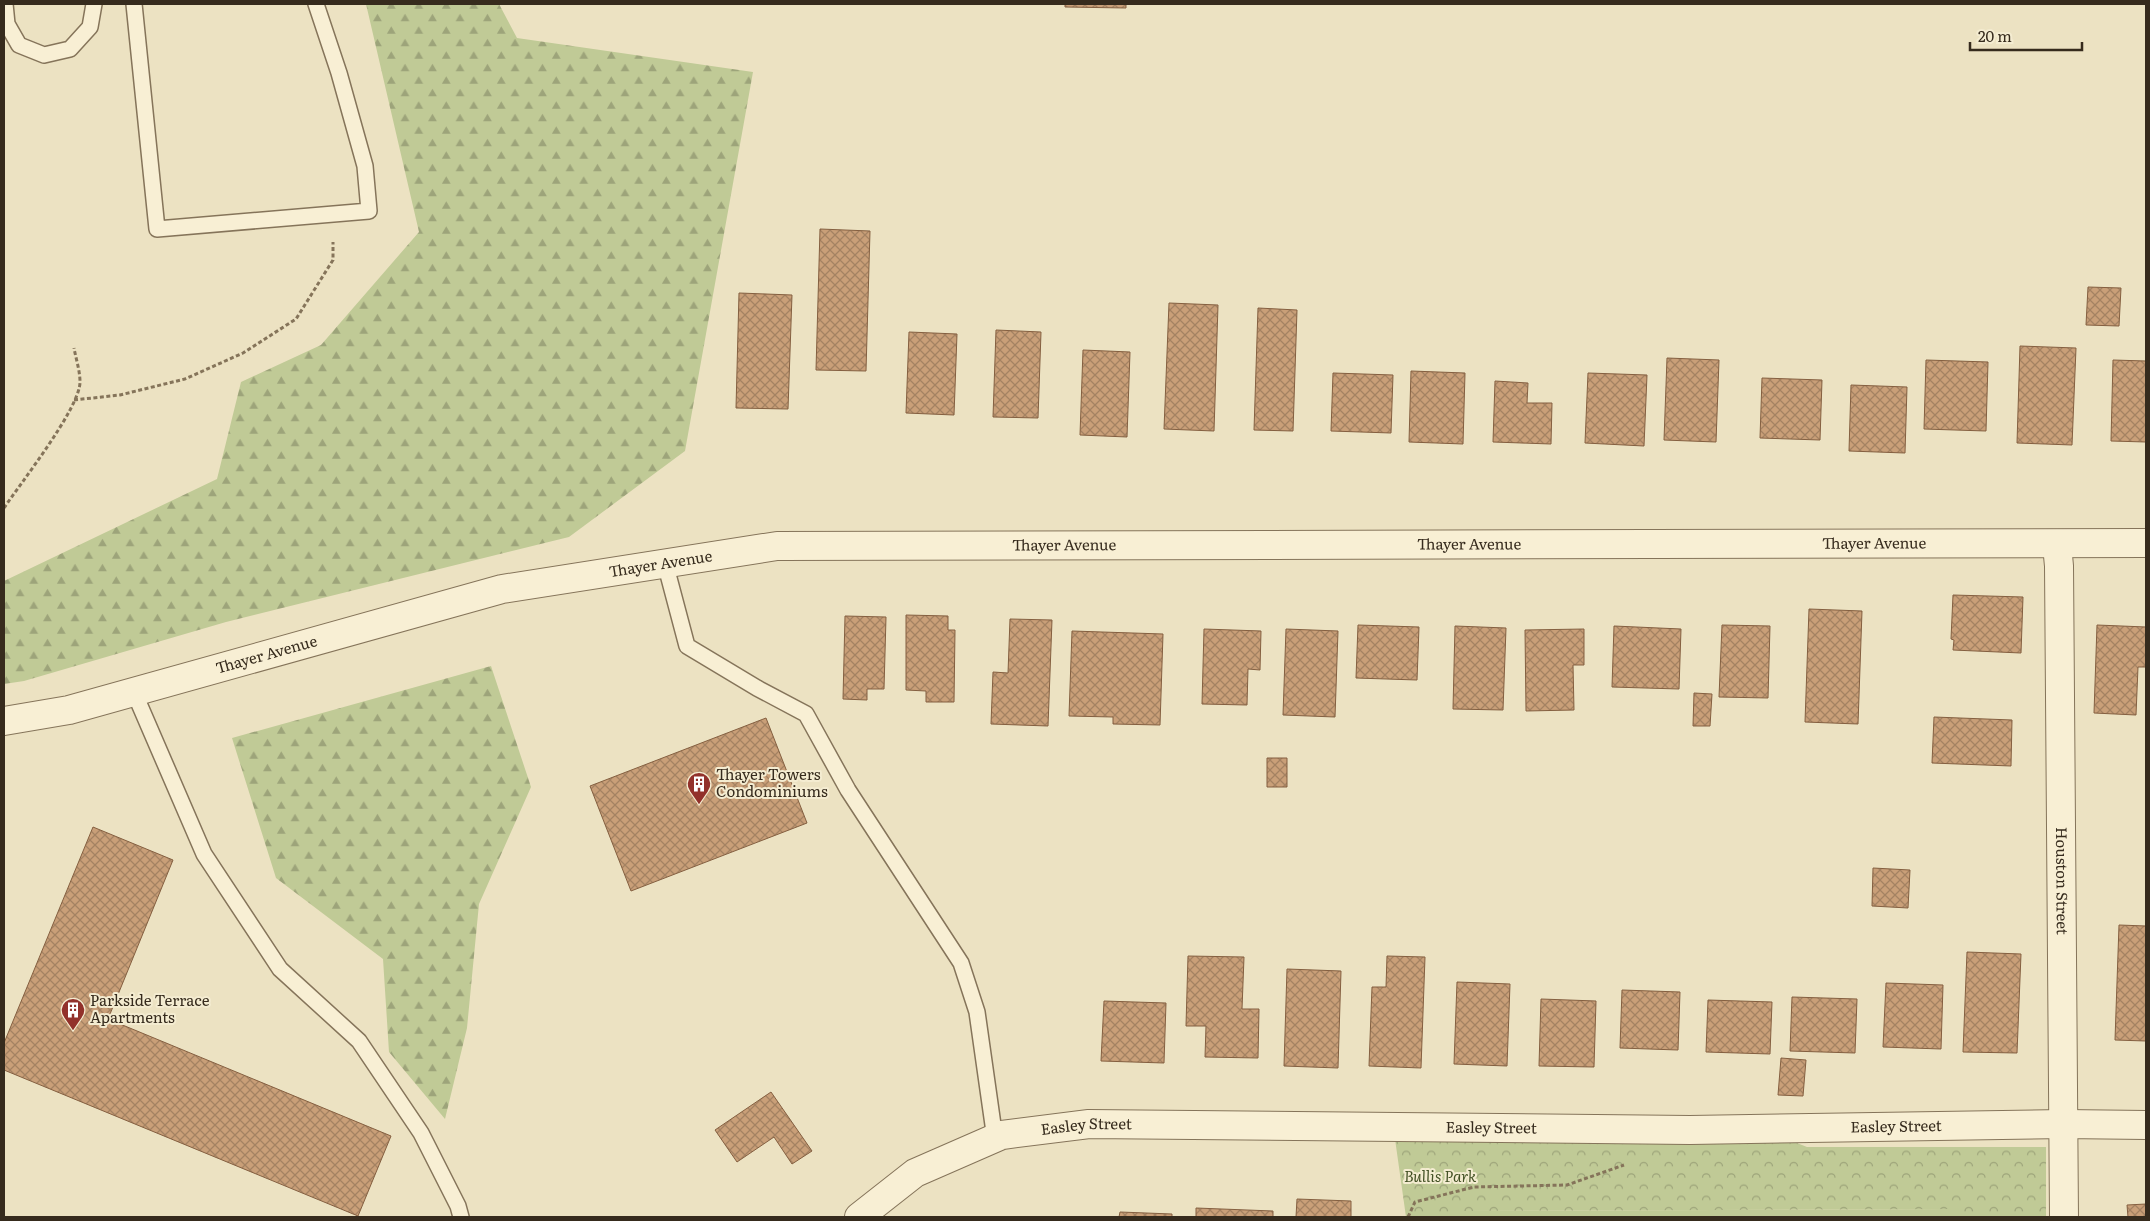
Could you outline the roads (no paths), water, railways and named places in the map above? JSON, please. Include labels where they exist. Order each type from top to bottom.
[{"type":"street","name":"Thayer Avenue","points":[[4,721],[69,710],[502,589],[777,546],[2056,545],[2146,543]]},
{"type":"street","name":"Houston Street","points":[[2056,545],[2059,566],[2064,1217]]},
{"type":"street","name":"Easley Street","points":[[860,1217],[915,1173],[1002,1135],[1089,1124],[1690,1130],[2064,1124],[2146,1125]]},
{"type":"lane","points":[[5,4],[7,24],[19,45],[44,55],[70,49],[90,27],[94,4]]},
{"type":"lane","points":[[134,4],[157,229],[369,211],[366,166],[339,73],[316,4]]},
{"type":"lane","points":[[665,563],[686,646],[756,688],[806,714],[848,790],[961,963],[977,1012],[995,1139]]},
{"type":"lane","points":[[134,692],[204,854],[280,969],[359,1041],[421,1133],[458,1206],[461,1217]]},
{"type":"place","name":"Thayer Towers Condominiums","points":[[699,805]]},
{"type":"place","name":"Parkside Terrace Apartments","points":[[73,1031]]},
{"type":"park label","name":"Bullis Park","points":[[1440,1177]]}]
